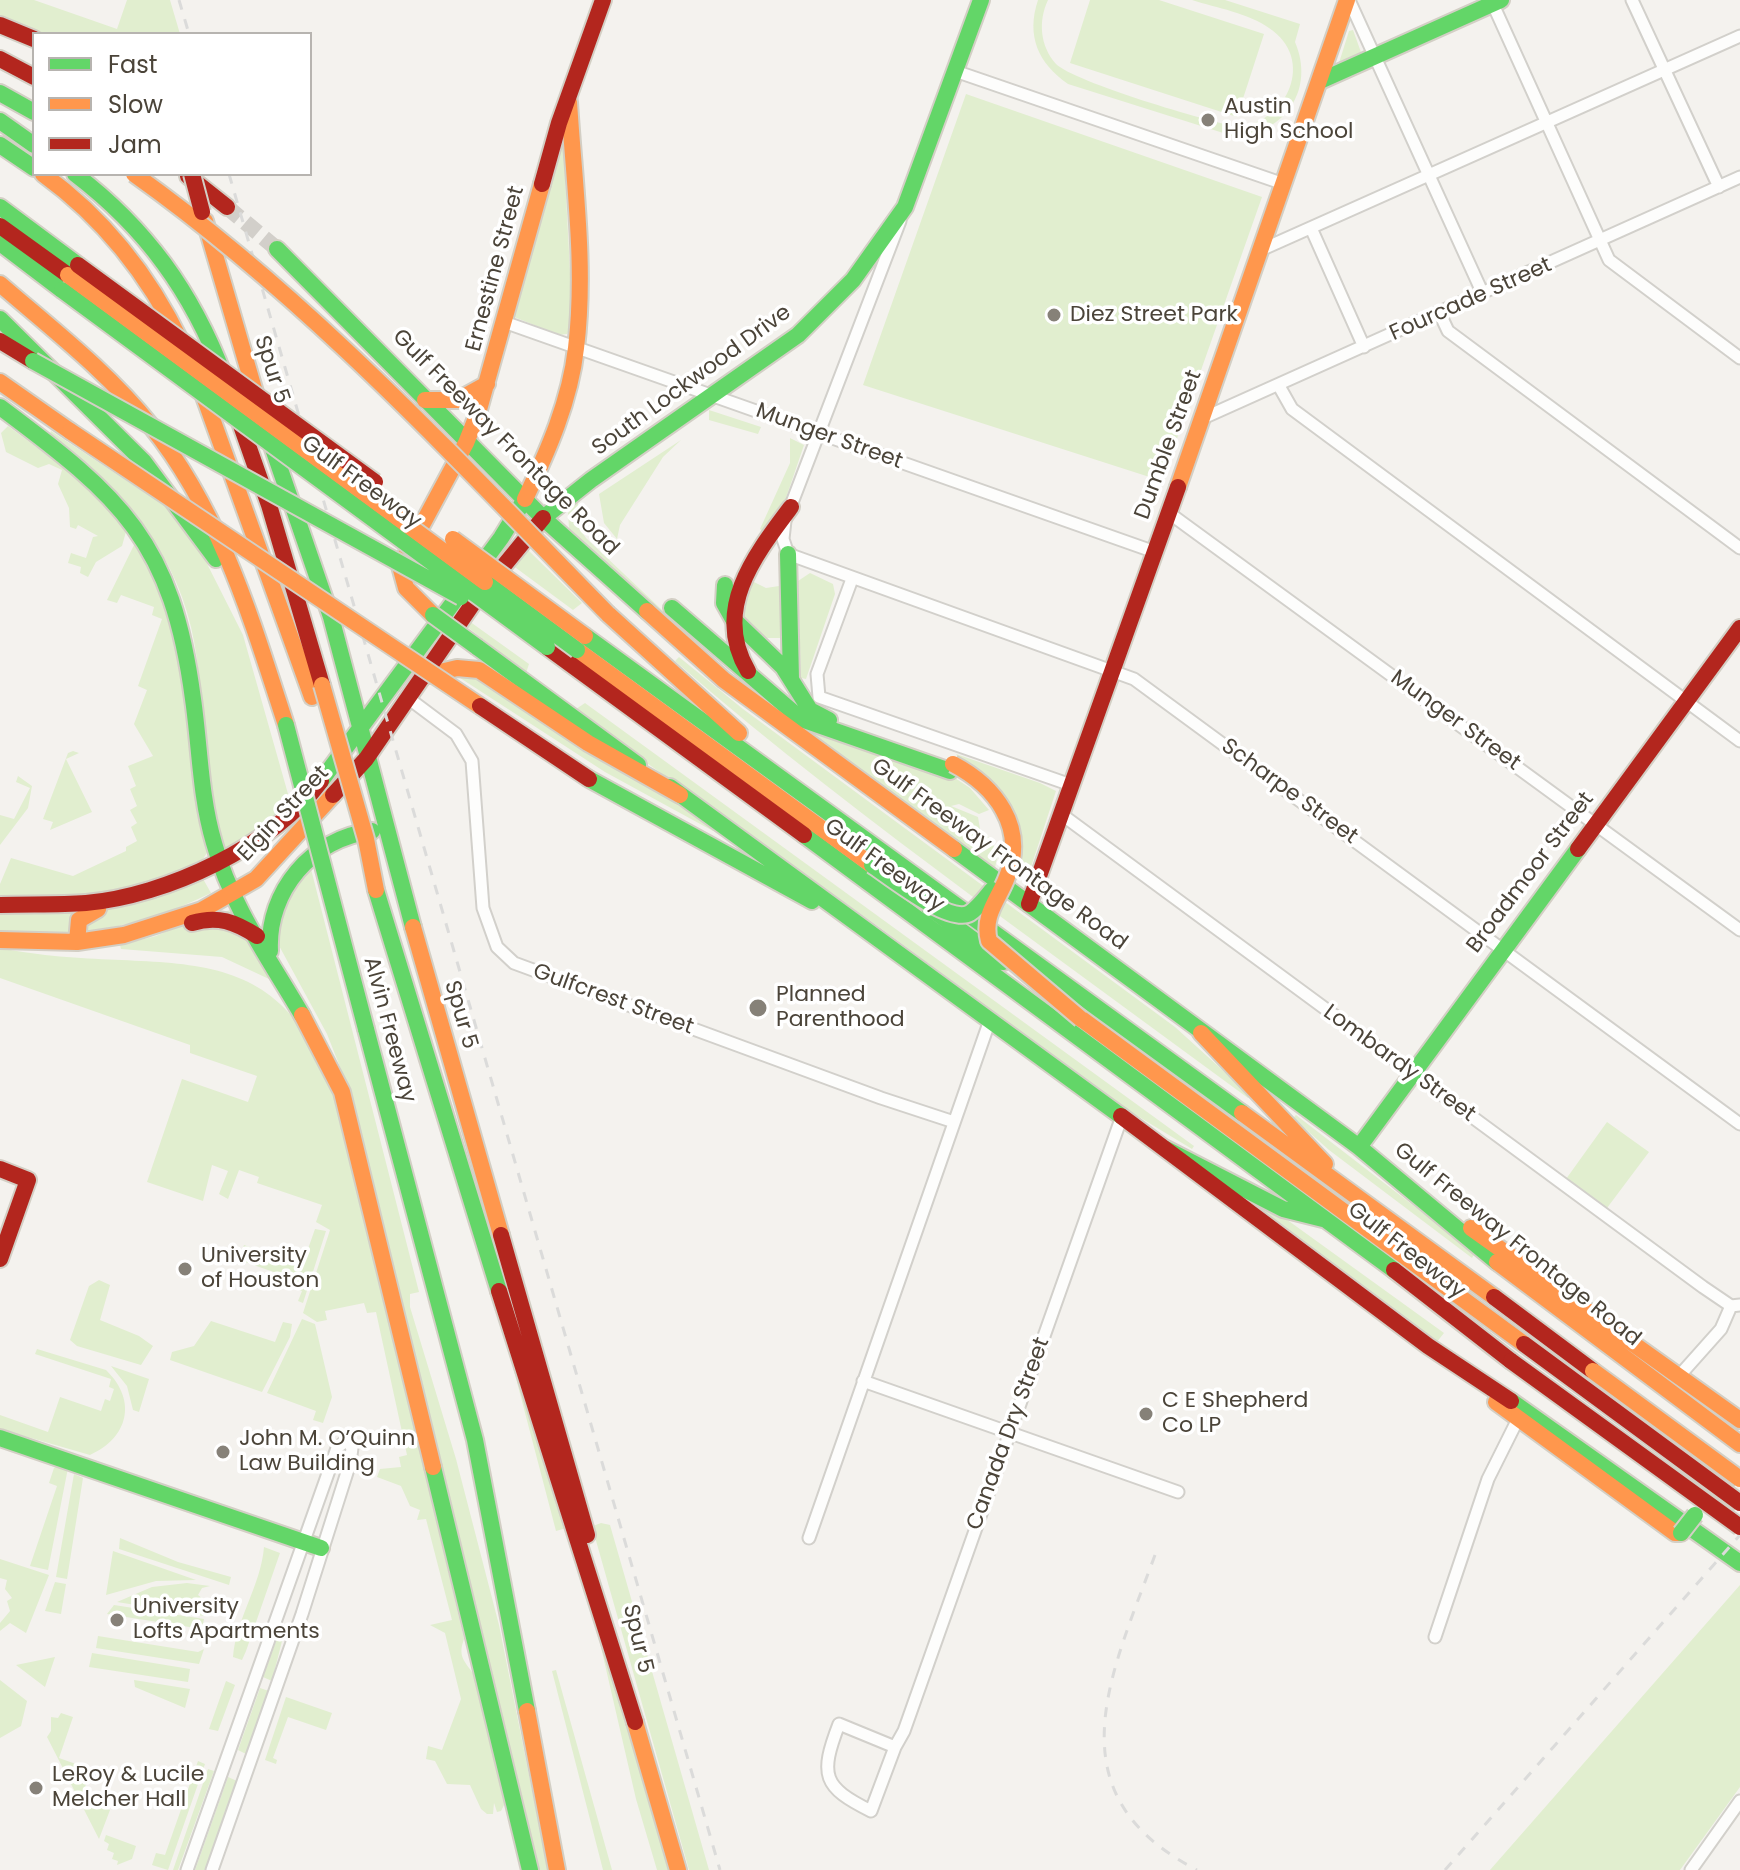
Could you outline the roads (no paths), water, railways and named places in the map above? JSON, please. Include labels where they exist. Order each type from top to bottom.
[{"type":"main road","name":"Ernestine Street","points":[[603,0],[559,123],[487,384],[466,443],[400,566],[400,577],[407,591],[433,615],[680,795]]},
{"type":"main road","name":"South Lockwood Drive","points":[[366,759],[474,602],[543,518],[798,335],[853,280],[905,207],[981,0]]},
{"type":"main road","name":"Dumble Street","points":[[1029,904],[1263,249],[1348,0]]},
{"type":"main road","points":[[1320,81],[1495,1]]},
{"type":"main road","points":[[0,25],[32,38]]},
{"type":"main road","points":[[0,59],[32,76]]},
{"type":"main road","points":[[0,93],[28,109]]},
{"type":"main road","name":"Ernestine Street","points":[[525,499],[547,454],[566,398],[576,348],[579,268],[569,97]]},
{"type":"main road","points":[[0,121],[32,144]]},
{"type":"main road","points":[[0,145],[32,167]]},
{"type":"main road","points":[[46,176],[68,191],[106,227],[143,274],[176,330],[207,401],[317,691]]},
{"type":"main road","points":[[77,176],[129,219],[169,263],[190,297],[212,343],[265,494],[317,691]]},
{"type":"main road","points":[[137,176],[191,212],[295,297],[608,614],[739,732],[768,766]]},
{"type":"main road","points":[[188,176],[227,207]]},
{"type":"main road","name":"Spur 5","points":[[193,176],[242,354],[331,617],[390,848],[628,1677],[626,1692],[678,1870]]},
{"type":"main road","name":"Gulf Freeway","points":[[0,207],[69,277],[547,647],[577,649],[768,766],[1182,1072],[1334,1177],[1740,1479]]},
{"type":"main road","name":"Gulf Freeway","points":[[0,226],[1740,1503]]},
{"type":"main road","name":"Gulf Freeway","points":[[0,243],[69,277]]},
{"type":"main road","name":"Gulf Freeway Frontage Road","points":[[277,249],[543,518],[724,680],[1359,1147],[1513,1275],[1740,1444]]},
{"type":"main road","points":[[0,284],[93,365],[151,426],[208,513],[256,632]]},
{"type":"main road","points":[[0,319],[113,426],[159,476],[199,530],[256,632]]},
{"type":"main road","points":[[0,341],[547,647]]},
{"type":"main road","points":[[0,382],[589,779],[863,929]]},
{"type":"main road","points":[[425,400],[458,400],[487,384]]},
{"type":"main road","points":[[0,407],[112,496],[134,522],[166,574],[187,643],[202,791],[219,861],[233,895],[328,1059],[342,1092],[530,1870]]},
{"type":"main road","points":[[360,733],[492,551],[525,499]]},
{"type":"main road","points":[[752,678],[738,651],[733,619],[759,552],[791,507]]},
{"type":"main road","points":[[788,554],[791,679]]},
{"type":"main road","points":[[725,585],[724,603],[733,619],[775,659],[791,679],[802,701],[819,716],[982,779],[994,792],[1013,833],[1009,874],[985,925],[989,941],[1081,1019]]},
{"type":"main road","points":[[672,608],[710,644],[801,719],[952,768],[982,789],[1001,820],[1005,849],[999,875],[986,899],[970,913],[951,914],[872,865]]},
{"type":"main road","name":"Broadmoor Street","points":[[1359,1147],[1740,628]]},
{"type":"main road","name":"Alvin Freeway","points":[[256,632],[286,725],[475,1440],[557,1870]]},
{"type":"main road","points":[[710,644],[775,659]]},
{"type":"main road","name":"Gulf Freeway","points":[[577,649],[1333,1222],[1511,1361],[1740,1527]]},
{"type":"main road","points":[[422,677],[457,668],[479,670],[588,743],[680,795],[1166,1149],[1460,1369],[1564,1436],[1740,1563]]},
{"type":"main road","name":"Alvin Freeway","points":[[317,691],[372,862],[376,890],[408,1002],[626,1692]]},
{"type":"main road","name":"Elgin Street","points":[[0,905],[88,903],[174,881],[219,861],[264,836],[314,791],[360,733]]},
{"type":"main road","name":"Elgin Street","points":[[0,940],[77,942],[118,936],[168,924],[233,895],[256,879],[366,759]]},
{"type":"main road","points":[[272,961],[267,938],[269,916],[290,880],[329,843],[348,833],[370,831],[383,837],[390,848]]},
{"type":"main road","points":[[77,942],[76,925],[84,912],[143,900],[174,881]]},
{"type":"main road","points":[[118,936],[145,940],[214,917],[231,920],[257,936]]},
{"type":"main road","points":[[1201,1033],[1320,1154],[1334,1177]]},
{"type":"main road","points":[[1166,1149],[1283,1209],[1333,1222]]},
{"type":"main road","points":[[0,1169],[28,1180],[0,1259]]},
{"type":"main road","points":[[1413,1190],[1740,1420]]},
{"type":"main road","points":[[1460,1369],[1517,1421],[1675,1533],[1681,1533],[1740,1454]]},
{"type":"main road","points":[[0,1438],[321,1548]]},
{"type":"street","points":[[1348,0],[1431,175],[1483,294]]},
{"type":"street","points":[[1632,0],[1719,187]]},
{"type":"street","points":[[1495,1],[1609,260],[1740,358]]},
{"type":"street","points":[[1263,249],[1740,36]]},
{"type":"street","points":[[955,71],[1284,184]]},
{"type":"street","name":"Fourcade Street","points":[[1201,419],[1740,177]]},
{"type":"street","points":[[788,554],[783,531],[791,507],[905,207]]},
{"type":"street","points":[[1311,228],[1364,347]]},
{"type":"street","points":[[1440,314],[1448,331],[1740,548]]},
{"type":"street","name":"Munger Street","points":[[504,322],[1155,552]]},
{"type":"street","points":[[1279,386],[1292,409],[1740,741]]},
{"type":"street","name":"Munger Street","points":[[1169,513],[1740,930]]},
{"type":"street","name":"Scharpe Street","points":[[788,554],[852,579],[1113,668],[1134,679],[1740,1124]]},
{"type":"street","points":[[852,579],[817,674],[819,697],[1071,785]]},
{"type":"street","name":"Gulfcrest Street","points":[[408,698],[456,734],[472,761],[483,908],[497,947],[514,963],[954,1122]]},
{"type":"street","name":"Lombardy Street","points":[[1061,814],[1411,1074],[1736,1305]]},
{"type":"street","points":[[809,1538],[990,1020]]},
{"type":"street","name":"Canada Dry Street","points":[[895,1747],[839,1724],[830,1748],[828,1776],[837,1794],[871,1811],[904,1731],[1121,1119]]},
{"type":"street","points":[[1680,1375],[1721,1329],[1736,1305]]},
{"type":"street","points":[[863,1381],[1178,1492]]},
{"type":"street","points":[[1435,1637],[1488,1479],[1517,1421]]},
{"type":"street","points":[[187,1870],[337,1448],[347,1440],[352,1456],[302,1614],[212,1870]]},
{"type":"street","points":[[324,1488],[340,1493]]},
{"type":"street","points":[[1691,1870],[1740,1801]]},
{"type":"tunnel","points":[[227,207],[277,249]]},
{"type":"railway","points":[[179,0],[188,32]]},
{"type":"railway","points":[[230,176],[720,1870]]},
{"type":"railway","points":[[1445,1870],[1740,1535]]},
{"type":"railway","points":[[1155,1555],[1122,1644],[1110,1687],[1104,1729],[1108,1769],[1122,1806],[1151,1840],[1197,1870]]},
{"type":"place","name":"Austin High School","points":[[1208,120]]},
{"type":"place","name":"Diez Street Park","points":[[1054,315]]},
{"type":"place","name":"Planned Parenthood","points":[[758,1008]]},
{"type":"place","name":"University of Houston","points":[[185,1269]]},
{"type":"place","name":"C E Shepherd Co LP","points":[[1146,1414]]},
{"type":"place","name":"John M. O’Quinn Law Building","points":[[223,1452]]},
{"type":"place","name":"University Lofts Apartments","points":[[117,1620]]},
{"type":"place","name":"LeRoy & Lucile Melcher Hall","points":[[36,1788]]}]
